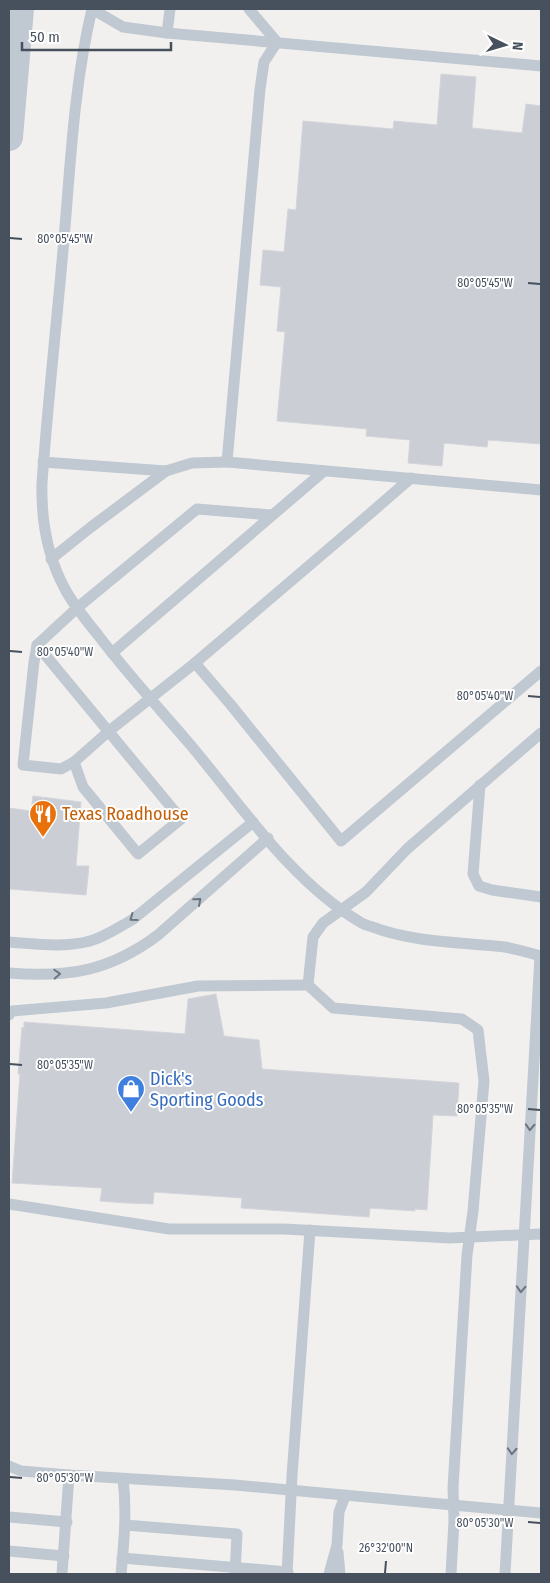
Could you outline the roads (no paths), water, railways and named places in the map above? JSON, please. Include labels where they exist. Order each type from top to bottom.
[{"type":"street","points":[[9,137],[20,9]]},
{"type":"lane","points":[[504,1574],[541,956],[506,947],[448,943],[406,936],[361,923],[304,879],[253,822],[199,754],[112,654],[77,608],[65,589],[51,560],[44,532],[41,507],[43,462],[69,171],[81,66],[92,9],[123,27],[168,33],[541,66]]},
{"type":"lane","points":[[168,33],[170,9]]},
{"type":"lane","points":[[249,9],[277,42]]},
{"type":"lane","points":[[227,462],[260,89],[264,62],[277,42]]},
{"type":"lane","points":[[43,462],[166,471]]},
{"type":"lane","points":[[51,560],[91,527],[166,471],[192,463],[227,462],[541,490]]},
{"type":"lane","points":[[112,654],[324,471]]},
{"type":"lane","points":[[272,515],[197,509],[77,608],[37,645],[23,765],[61,770],[74,762],[109,730],[195,662],[411,478]]},
{"type":"lane","points":[[37,645],[181,819],[138,854],[83,787],[74,762]]},
{"type":"lane","points":[[195,662],[340,841],[541,672]]},
{"type":"lane","points":[[308,985],[313,937],[323,923],[366,892],[407,849],[541,733]]},
{"type":"lane","points":[[480,785],[473,874],[479,886],[492,890],[541,897]]},
{"type":"lane","points":[[9,942],[69,945],[91,940],[111,932],[132,920],[253,822]]},
{"type":"lane","points":[[9,974],[60,974],[86,971],[112,963],[138,950],[158,935],[268,838]]},
{"type":"lane","points":[[9,1015],[12,1011],[106,1003],[198,986],[308,985],[332,1008],[462,1019],[478,1030],[484,1081],[470,1237],[456,1449],[451,1574]]},
{"type":"lane","points":[[9,1204],[169,1229],[310,1230],[450,1238],[541,1234]]},
{"type":"lane","points":[[122,1558],[235,1571],[287,1573],[310,1230]]},
{"type":"lane","points":[[9,1466],[21,1470],[69,1475],[197,1483],[541,1513]]},
{"type":"lane","points":[[62,1574],[69,1475]]},
{"type":"lane","points":[[121,1574],[125,1525],[123,1479]]},
{"type":"lane","points":[[340,1574],[337,1545],[339,1512],[345,1496]]},
{"type":"lane","points":[[9,1517],[67,1522]]},
{"type":"lane","points":[[125,1525],[237,1534],[235,1571]]},
{"type":"lane","points":[[329,1574],[337,1545]]},
{"type":"lane","points":[[9,1552],[64,1556]]},
{"type":"place","name":"Texas Roadhouse","points":[[43,838]]},
{"type":"place","name":"Dick's Sporting Goods","points":[[131,1113]]}]
